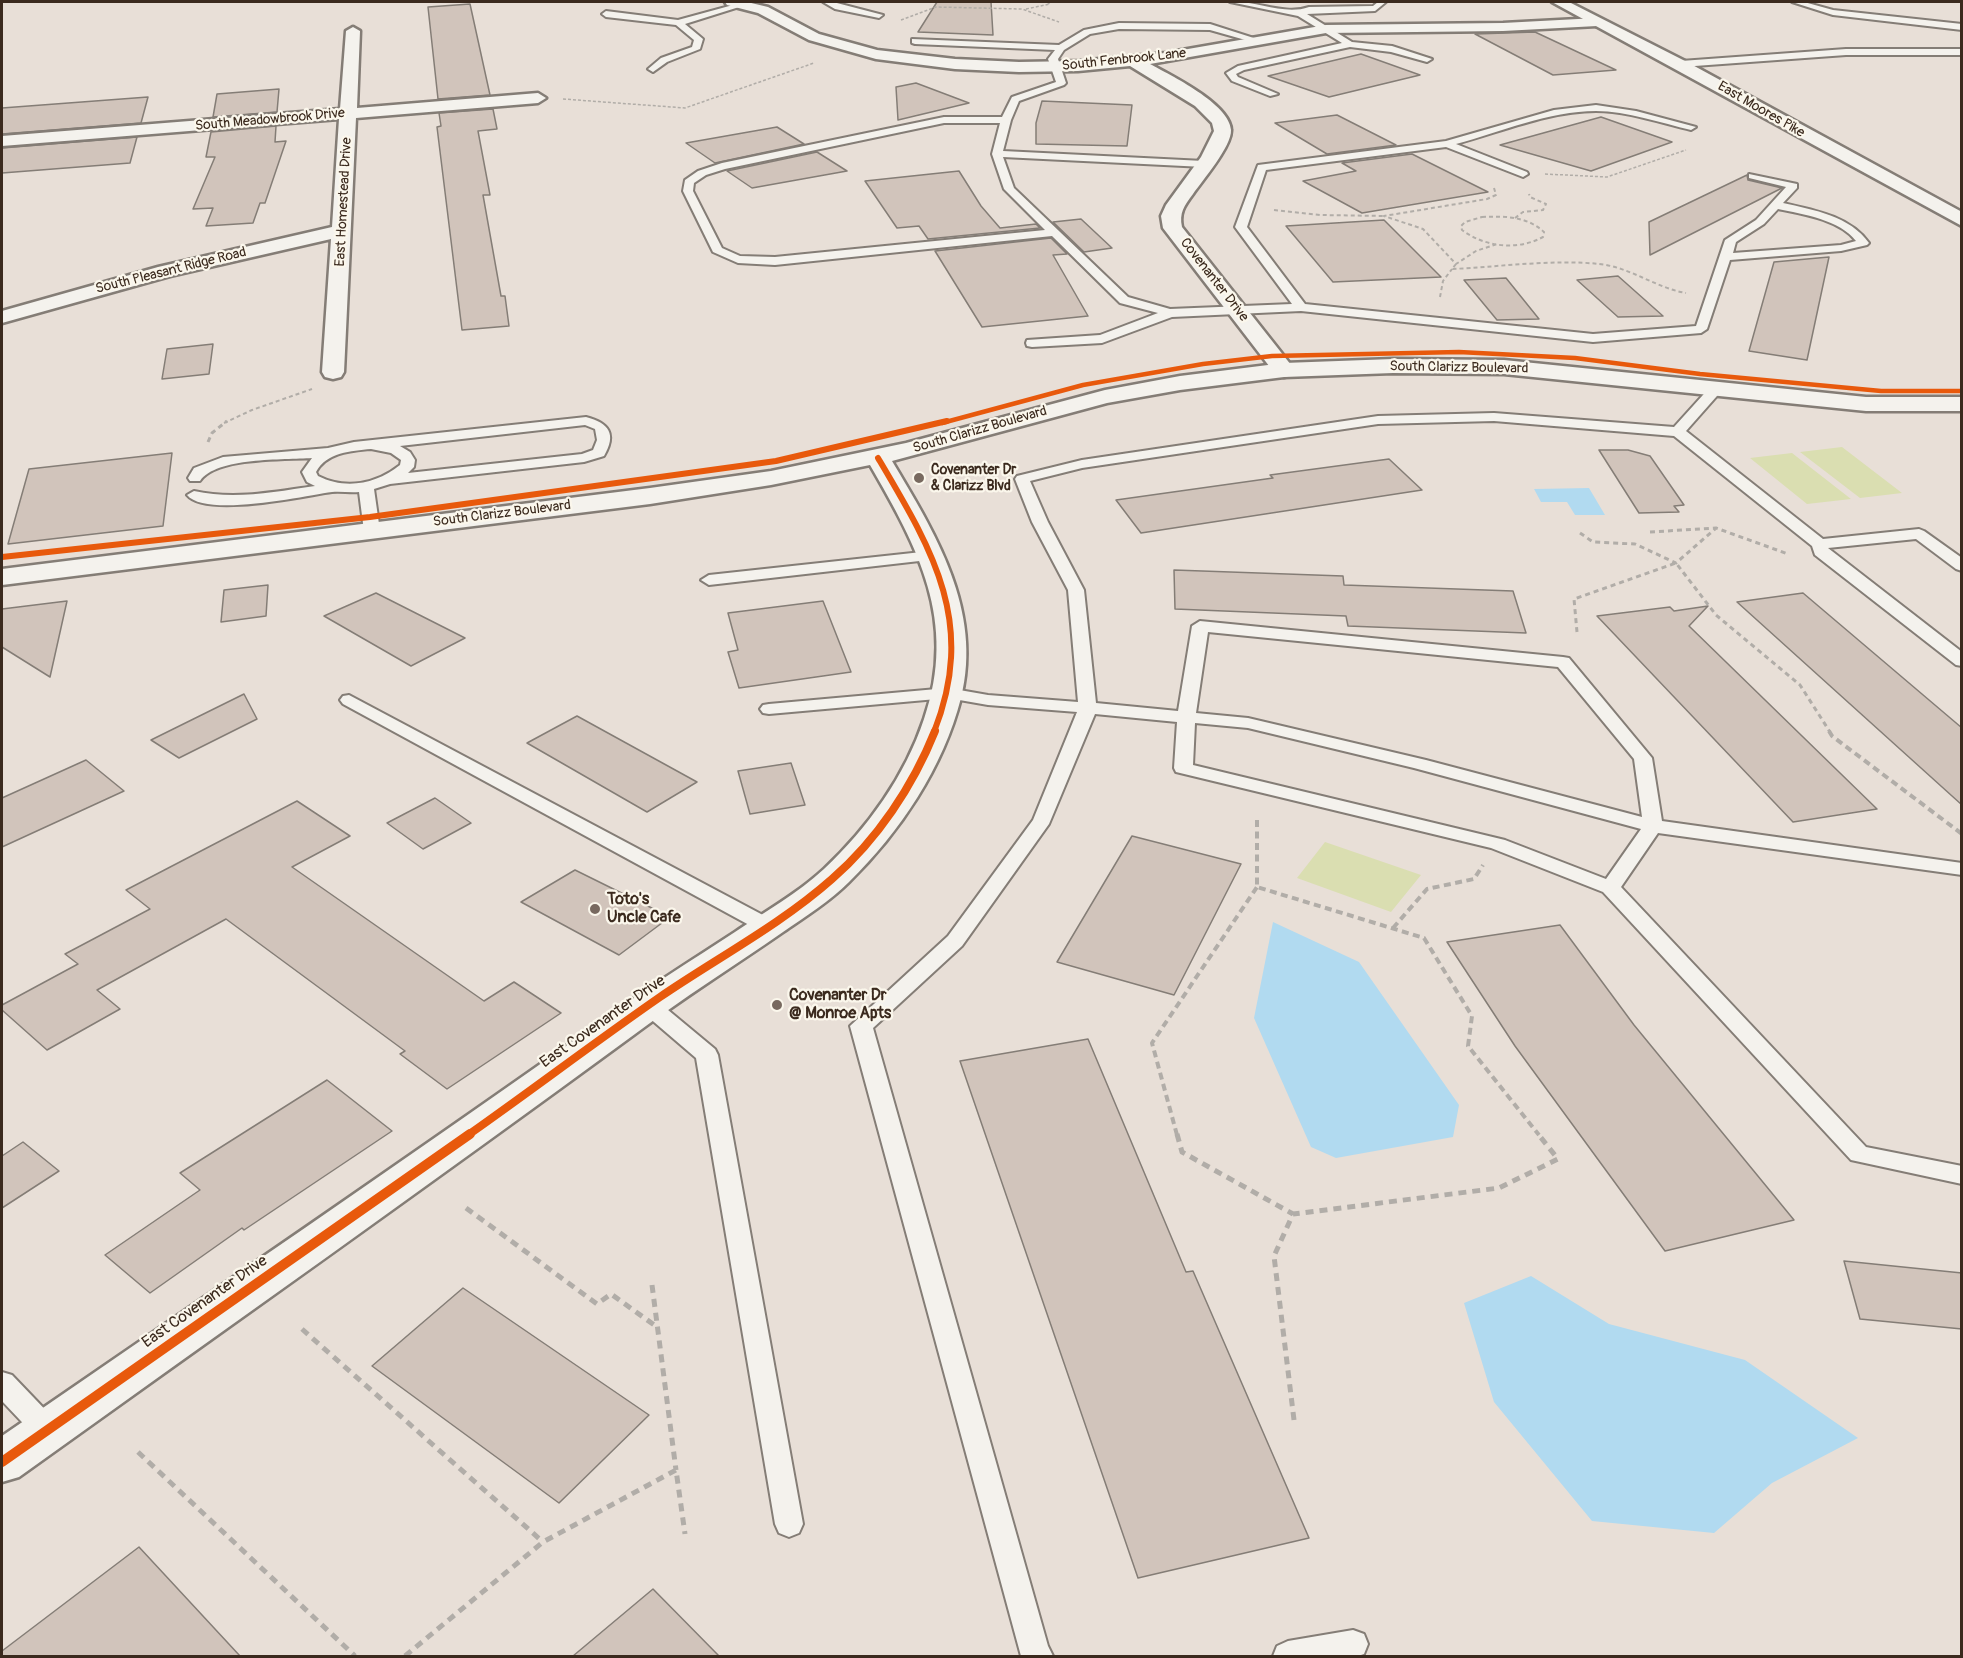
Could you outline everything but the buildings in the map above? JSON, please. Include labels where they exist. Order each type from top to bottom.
[{"type":"street","name":"South Fenbrook Lane","points":[[742,2],[763,10],[814,37],[876,54],[955,64],[1058,67],[1135,62],[1326,28],[1503,27],[1597,22]]},
{"type":"street","name":"East Moores Pike","points":[[1559,2],[1681,64],[1962,220]]},
{"type":"street","name":"East Homestead Drive","points":[[333,372],[353,32]]},
{"type":"street","name":"Covenanter Drive","points":[[1135,62],[1200,101],[1217,114],[1222,123],[1221,138],[1175,205],[1170,216],[1173,228],[1284,370]]},
{"type":"street","name":"South Meadowbrook Drive","points":[[2,141],[538,98]]},
{"type":"street","name":"South Pleasant Ridge Road","points":[[2,317],[165,271],[343,230]]},
{"type":"street","name":"South Clarizz Boulevard","points":[[2,577],[661,494],[771,478],[878,458],[1105,397],[1180,383],[1284,370],[1393,366],[1504,367],[1866,404],[1962,404]]},
{"type":"street","name":"East Covenanter Drive","points":[[2,1462],[648,1005],[769,927],[834,877],[877,830],[910,784],[932,738],[948,693],[954,647],[947,594],[932,556],[878,458]]},
{"type":"lane","points":[[606,14],[678,23],[742,2]]},
{"type":"lane","points":[[827,2],[879,15]]},
{"type":"lane","points":[[1234,2],[1300,14],[1350,44]]},
{"type":"lane","points":[[1300,14],[1310,10],[1375,8],[1382,2]]},
{"type":"lane","points":[[1796,2],[1833,12],[1962,27]]},
{"type":"lane","points":[[653,69],[664,60],[696,49],[699,39],[678,23]]},
{"type":"lane","points":[[1256,40],[1210,27],[1119,26],[1087,32],[1061,48],[1053,59],[1058,67],[1062,83],[1015,99],[1006,120],[997,154],[1009,189],[1124,300],[1170,313],[1301,307],[1593,338],[1701,329],[1731,240],[1760,222],[1793,186],[1753,176]]},
{"type":"lane","points":[[915,41],[1061,48]]},
{"type":"lane","points":[[1273,94],[1235,80],[1231,73],[1241,68],[1350,44],[1392,49],[1428,59]]},
{"type":"lane","points":[[1681,64],[1846,52],[1962,52]]},
{"type":"lane","points":[[1301,307],[1242,227],[1262,166],[1447,144],[1554,114],[1596,108],[1636,114],[1691,127]]},
{"type":"lane","points":[[1006,120],[944,120],[722,166],[695,177],[689,182],[688,191],[717,250],[738,259],[775,261],[1052,233]]},
{"type":"lane","points":[[1447,144],[1524,174]]},
{"type":"lane","points":[[997,154],[1204,164]]},
{"type":"lane","points":[[1725,256],[1841,248],[1863,243],[1860,236],[1841,225],[1803,210],[1775,206]]},
{"type":"lane","points":[[1032,343],[1102,339],[1170,313]]},
{"type":"lane","points":[[1678,432],[1717,388]]},
{"type":"lane","points":[[1038,1656],[1036,1656],[1029,1633],[861,1026],[955,941],[1042,820],[1088,708],[1076,590],[1040,522],[1022,479],[1082,464],[1378,420],[1494,417],[1678,432],[1962,661]]},
{"type":"lane","points":[[194,495],[200,500],[218,503],[334,487],[366,486],[388,480],[584,458],[599,453],[604,440],[601,427],[586,421],[333,451],[223,461],[199,471],[195,478]]},
{"type":"lane","points":[[371,445],[396,448],[404,453],[408,460],[407,467],[388,480]]},
{"type":"lane","points":[[333,451],[320,457],[309,472],[312,479],[334,487]]},
{"type":"lane","points":[[366,486],[372,531]]},
{"type":"lane","points":[[1820,548],[1919,534],[1962,566]]},
{"type":"lane","points":[[710,580],[932,556]]},
{"type":"lane","points":[[1610,888],[1653,826],[1643,758],[1563,662],[1200,626],[1186,717],[1183,768],[1498,844],[1610,888],[1859,1154],[1962,1174]]},
{"type":"lane","points":[[770,709],[948,693],[988,700],[1248,723],[1419,764],[1653,826],[1962,869]]},
{"type":"lane","points":[[349,700],[769,927]]},
{"type":"lane","points":[[648,1005],[707,1055],[789,1524]]},
{"type":"lane","points":[[2,1383],[47,1430]]},
{"type":"lane","points":[[1288,1656],[1353,1644]]},
{"type":"path","points":[[915,41],[900,36],[897,22],[936,7],[1022,9],[1050,4],[1047,2]]},
{"type":"path","points":[[1022,9],[1053,18],[1069,29],[1087,32]]},
{"type":"path","points":[[538,98],[685,108],[820,61]]},
{"type":"path","points":[[1524,174],[1607,177],[1701,145],[1685,138],[1691,127]]},
{"type":"path","points":[[1248,207],[1320,215],[1384,216],[1487,199],[1496,195],[1492,175],[1509,169]]},
{"type":"path","points":[[1515,218],[1523,212],[1543,210],[1546,204],[1530,197],[1529,194],[1539,180],[1524,174]]},
{"type":"path","points":[[1384,216],[1423,229],[1456,264]]},
{"type":"path","points":[[1436,321],[1443,281],[1456,264],[1476,251],[1497,244],[1528,243],[1543,237],[1544,232],[1540,227],[1515,218],[1482,217],[1472,219],[1461,226],[1467,235],[1497,244]]},
{"type":"path","points":[[1452,269],[1577,262],[1601,264],[1632,273],[1673,291],[1712,296]]},
{"type":"path","points":[[1650,532],[1716,528],[1790,555],[1820,548]]},
{"type":"path","points":[[1577,632],[1574,598],[1676,563],[1716,528]]},
{"type":"path","points":[[1580,533],[1593,542],[1635,544],[1676,563],[1716,615],[1800,685],[1832,736],[1962,834]]},
{"type":"path","points":[[1257,820],[1257,887],[1152,1044],[1182,1152],[1293,1214],[1499,1188],[1558,1159],[1468,1046],[1472,1016],[1424,938],[1257,887]]},
{"type":"path","points":[[1393,928],[1427,889],[1474,879],[1498,844]]},
{"type":"path","points":[[466,1208],[597,1304],[610,1294],[657,1327]]},
{"type":"path","points":[[1293,1214],[1274,1256],[1294,1420]]},
{"type":"path","points":[[652,1285],[685,1534]]},
{"type":"path","points":[[302,1329],[543,1542]]},
{"type":"path","points":[[138,1452],[355,1656]]},
{"type":"path","points":[[405,1656],[543,1542],[676,1470]]},
{"type":"green space","points":[[1842,447],[1902,493],[1860,498],[1800,452]]},
{"type":"green space","points":[[1792,453],[1851,499],[1807,504],[1750,458]]},
{"type":"green space","points":[[1325,842],[1421,875],[1391,912],[1297,878]]},
{"type":"water","points":[[1589,488],[1605,515],[1575,515],[1567,502],[1541,502],[1534,489]]},
{"type":"water","points":[[1273,922],[1359,962],[1459,1105],[1453,1137],[1336,1158],[1311,1147],[1254,1018]]},
{"type":"water","points":[[1531,1276],[1609,1324],[1745,1360],[1858,1438],[1772,1483],[1714,1533],[1592,1521],[1494,1402],[1464,1303]]},
{"type":"cycle path","points":[[2,557],[370,517],[776,461],[891,436],[1083,385],[1203,364],[1272,356],[1459,352],[1575,358],[1700,374],[1881,391],[1962,391]]},
{"type":"cycle path","points":[[2,1462],[658,999],[822,888],[872,838],[904,793],[930,745],[947,694],[952,661],[952,630],[947,599],[937,570],[925,541],[878,458]]},
{"type":"place","name":"Covenanter Dr & Clarizz Blvd","points":[[919,478]]},
{"type":"place","name":"Toto's Uncle Cafe","points":[[595,909]]},
{"type":"place","name":"Covenanter Dr @ Monroe Apts","points":[[777,1005]]}]
